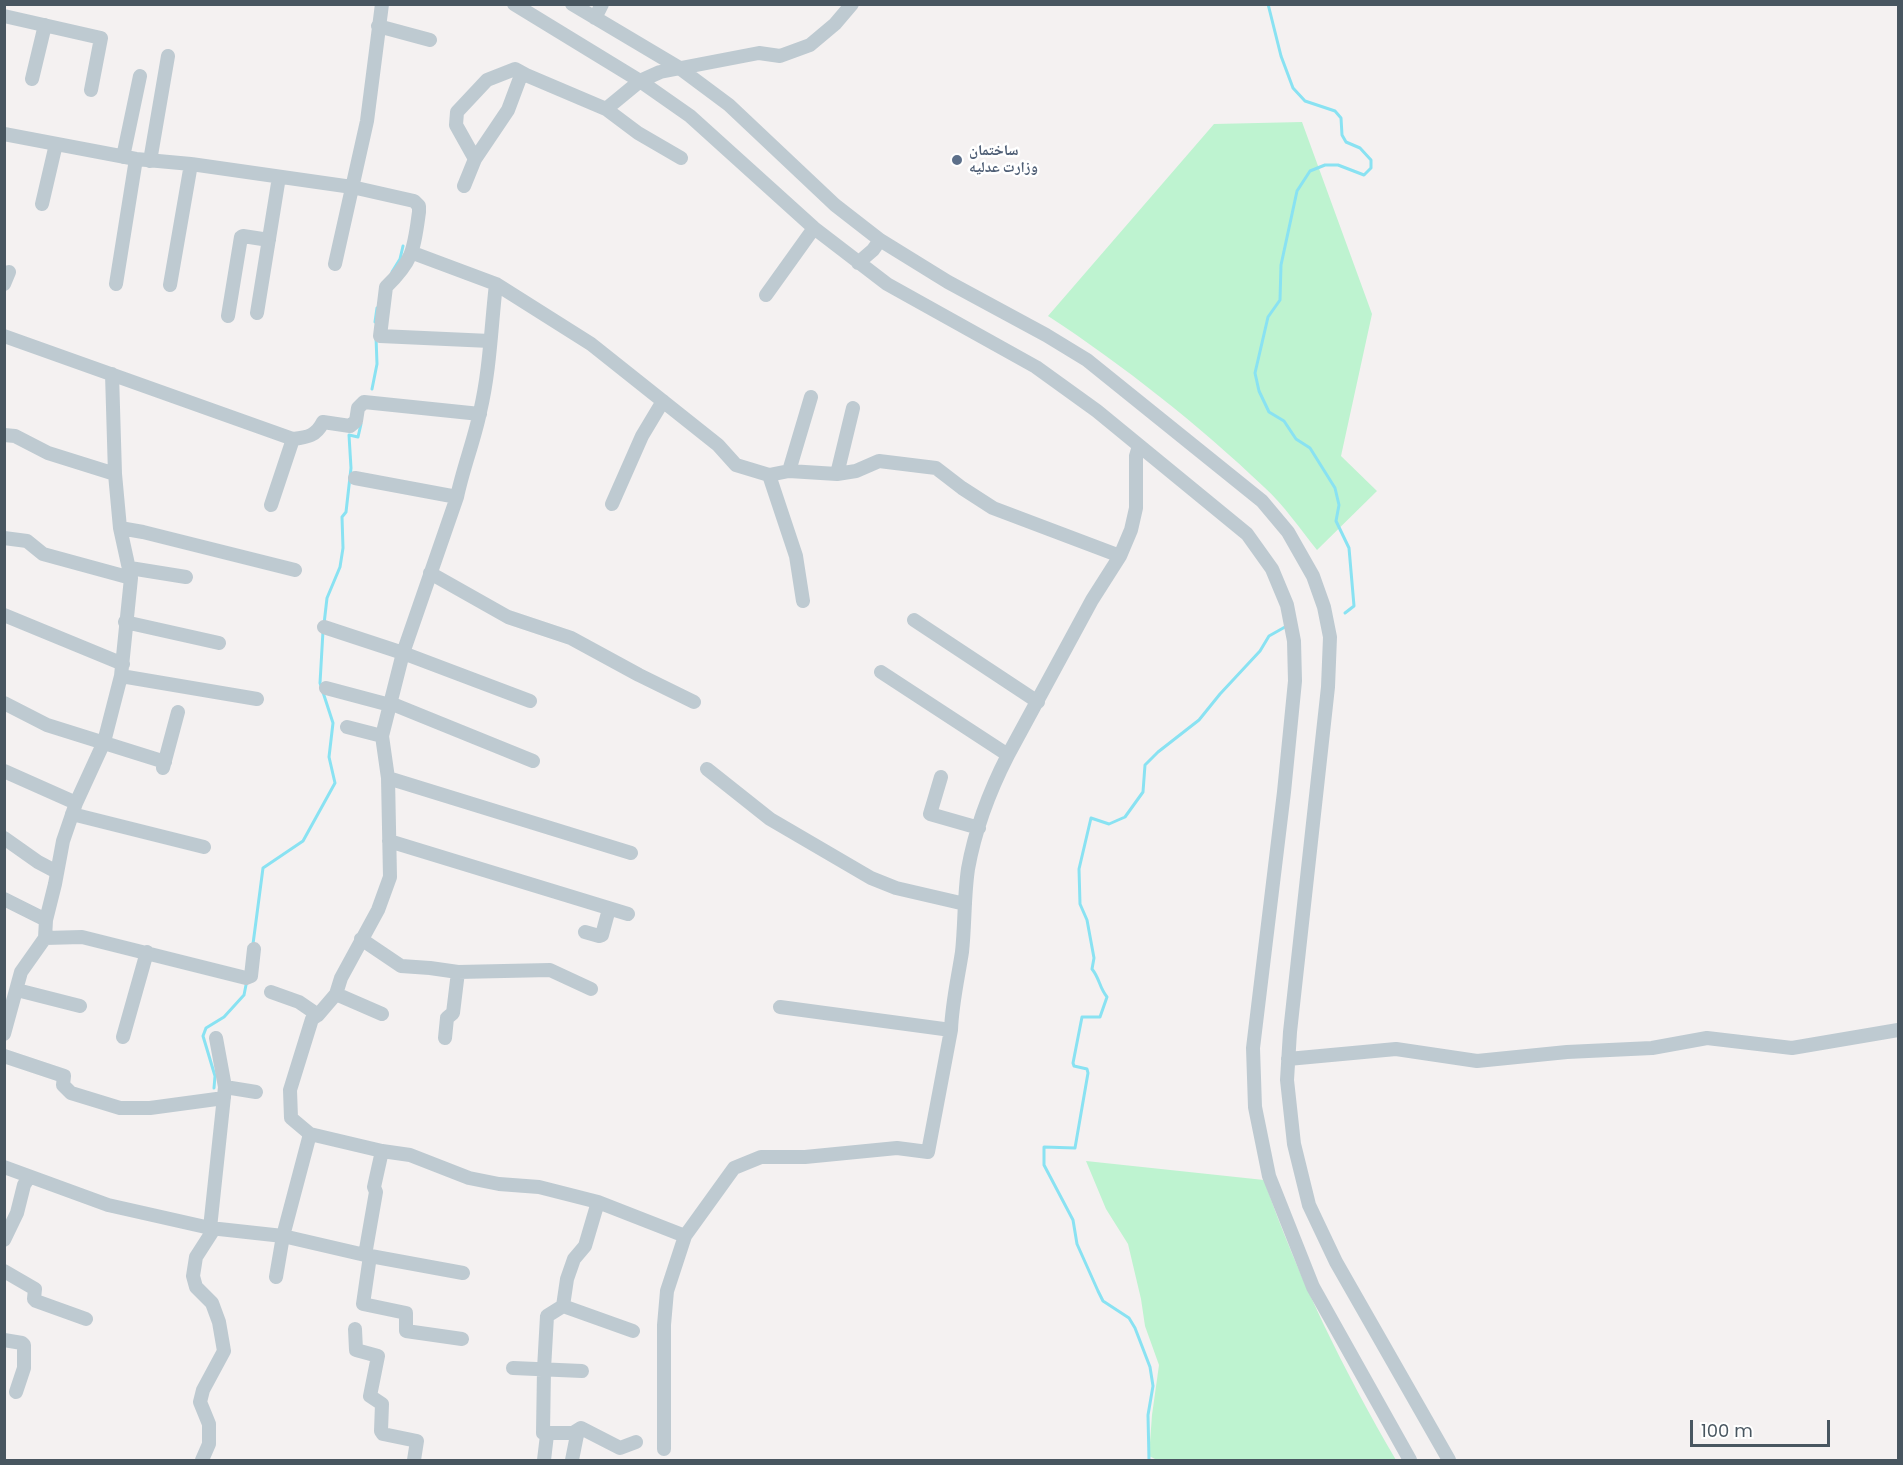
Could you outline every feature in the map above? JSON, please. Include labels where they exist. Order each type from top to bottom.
[{"type":"street","points":[[335,264],[367,121],[382,4]]},
{"type":"street","points":[[514,4],[640,81],[690,116],[814,228],[887,284],[1036,367],[1097,411],[1246,534],[1272,569],[1287,605],[1294,641],[1295,681],[1253,1048],[1255,1107],[1269,1176],[1313,1287],[1410,1461]]},
{"type":"street","points":[[572,4],[678,67],[729,105],[835,205],[880,240],[938,276],[1088,360],[1262,501],[1288,532],[1312,576],[1324,607],[1330,637],[1331,664],[1291,1020],[1287,1080],[1294,1144],[1309,1205],[1336,1262],[1449,1461]]},
{"type":"street","points":[[595,18],[602,4]]},
{"type":"street","points":[[606,110],[640,81],[660,72],[759,53],[780,56],[810,45],[835,24],[852,4]]},
{"type":"street","points":[[4,16],[101,39],[91,90]]},
{"type":"street","points":[[32,78],[45,25]]},
{"type":"street","points":[[378,26],[430,40]]},
{"type":"street","points":[[136,159],[168,56]]},
{"type":"street","points":[[475,159],[456,125],[457,112],[487,80],[515,69],[606,110],[638,133],[681,158]]},
{"type":"street","points":[[464,186],[475,159],[508,110],[520,78],[526,75]]},
{"type":"street","points":[[116,284],[136,159],[140,76]]},
{"type":"street","points":[[4,134],[136,159],[191,164],[352,188],[414,201],[419,206],[419,212],[413,253],[398,275],[386,287],[380,336],[490,341]]},
{"type":"street","points":[[42,204],[56,144]]},
{"type":"street","points":[[170,285],[191,164]]},
{"type":"street","points":[[257,313],[279,177]]},
{"type":"street","points":[[766,295],[814,228]]},
{"type":"street","points":[[228,316],[241,237],[269,240]]},
{"type":"street","points":[[858,263],[873,250],[880,240]]},
{"type":"street","points":[[413,253],[496,284],[591,344],[718,445],[736,465],[769,475],[789,471],[837,474],[856,471],[879,461],[936,468],[993,508],[1120,556]]},
{"type":"street","points":[[496,284],[487,378],[480,414],[461,476],[458,496],[403,653],[382,736],[388,778],[390,877],[378,910],[341,978],[336,994],[312,1019],[290,1090],[291,1118],[310,1134],[382,1151],[411,1155],[469,1178],[499,1184],[539,1186],[598,1202],[685,1236]]},
{"type":"street","points":[[4,336],[293,440],[319,431],[323,422],[350,426],[356,421],[358,408],[364,402],[480,414]]},
{"type":"street","points":[[4,1034],[9,1003],[17,990],[21,972],[45,938],[46,920],[63,841],[74,809],[104,742],[122,670],[130,573],[120,528],[115,474],[112,374]]},
{"type":"street","points":[[789,471],[811,397]]},
{"type":"street","points":[[612,504],[642,436],[663,401]]},
{"type":"street","points":[[837,474],[853,408]]},
{"type":"street","points":[[4,435],[15,436],[48,453],[115,474]]},
{"type":"street","points":[[271,505],[293,440]]},
{"type":"street","points":[[664,1449],[664,1325],[667,1291],[685,1236],[734,1168],[761,1157],[805,1157],[897,1148],[928,1152],[951,1030],[962,950],[968,868],[979,828],[1008,755],[1092,600],[1120,556],[1131,530],[1136,508],[1136,456],[1139,446]]},
{"type":"street","points":[[769,475],[795,556],[803,601]]},
{"type":"street","points":[[355,478],[458,496]]},
{"type":"street","points":[[120,528],[296,570]]},
{"type":"street","points":[[4,538],[27,542],[43,554],[130,573],[186,577]]},
{"type":"street","points":[[430,573],[508,617],[572,638],[693,702]]},
{"type":"street","points":[[4,615],[122,670],[256,699]]},
{"type":"street","points":[[914,620],[1038,702]]},
{"type":"street","points":[[125,622],[219,643]]},
{"type":"street","points":[[324,627],[403,653],[530,701]]},
{"type":"street","points":[[881,672],[1008,755]]},
{"type":"street","points":[[326,688],[390,704],[533,761]]},
{"type":"street","points":[[4,703],[47,725],[104,742],[164,765],[178,712]]},
{"type":"street","points":[[347,727],[382,736]]},
{"type":"street","points":[[707,769],[770,819],[871,878],[896,888],[965,904]]},
{"type":"street","points":[[4,771],[74,809],[204,847]]},
{"type":"street","points":[[941,777],[930,814],[979,828]]},
{"type":"street","points":[[388,778],[631,853]]},
{"type":"street","points":[[4,838],[38,862],[57,872]]},
{"type":"street","points":[[389,841],[628,914]]},
{"type":"street","points":[[4,899],[46,920]]},
{"type":"street","points":[[585,932],[602,935],[609,909]]},
{"type":"street","points":[[45,938],[82,937],[246,978],[251,976],[254,949]]},
{"type":"street","points":[[361,939],[398,965],[458,972],[550,970],[591,989]]},
{"type":"street","points":[[123,1037],[147,952]]},
{"type":"street","points":[[445,1038],[447,1018],[453,1013],[458,972]]},
{"type":"street","points":[[17,990],[81,1006]]},
{"type":"street","points":[[271,992],[298,1002],[318,1015]]},
{"type":"street","points":[[336,994],[381,1014]]},
{"type":"street","points":[[780,1007],[951,1030]]},
{"type":"street","points":[[1288,1059],[1396,1049],[1477,1060],[1652,1048],[1707,1038],[1792,1048],[1899,1030]]},
{"type":"street","points":[[202,1461],[209,1444],[209,1424],[200,1402],[203,1390],[224,1351],[219,1322],[212,1303],[196,1287],[193,1276],[196,1257],[212,1228],[225,1092],[216,1038]]},
{"type":"street","points":[[4,1056],[64,1076],[63,1085],[71,1093],[120,1108],[150,1108],[225,1092],[256,1092]]},
{"type":"street","points":[[276,1277],[283,1236],[310,1134]]},
{"type":"street","points":[[382,1151],[371,1209],[363,1304],[406,1313],[405,1330],[462,1339]]},
{"type":"street","points":[[4,1167],[108,1205],[212,1228],[283,1236],[367,1256],[463,1273]]},
{"type":"street","points":[[4,1240],[17,1213],[24,1185],[29,1177]]},
{"type":"street","points":[[544,1461],[547,1435],[543,1433],[547,1316],[563,1306],[567,1279],[574,1259],[585,1246],[598,1202]]},
{"type":"street","points":[[4,1271],[35,1289],[34,1299],[36,1301],[86,1319]]},
{"type":"street","points":[[563,1306],[633,1331]]},
{"type":"street","points":[[355,1329],[356,1350],[378,1356],[370,1396],[381,1402],[381,1431],[383,1434],[417,1441],[414,1461]]},
{"type":"street","points":[[4,1340],[22,1342],[24,1345],[24,1368],[16,1392]]},
{"type":"street","points":[[513,1368],[582,1371]]},
{"type":"street","points":[[543,1433],[573,1433],[581,1428],[620,1448],[636,1442]]},
{"type":"street","points":[[572,1461],[578,1430]]},
{"type":"green space","points":[[1302,122],[1372,314],[1341,456],[1377,491],[1317,550],[1271,494],[1213,441],[1132,375],[1048,316],[1214,124]]},
{"type":"green space","points":[[1086,1161],[1264,1180],[1277,1217],[1323,1323],[1396,1460],[1157,1460],[1149,1456],[1159,1365],[1145,1326],[1128,1244],[1106,1209]]},
{"type":"waterway","points":[[1268,4],[1281,56],[1293,88],[1305,101],[1335,111],[1341,118],[1342,135],[1346,142],[1360,148],[1371,160],[1371,168],[1364,175],[1338,165],[1325,165],[1310,171],[1297,191],[1281,265],[1280,300],[1268,317],[1255,373],[1259,391],[1269,412],[1284,421],[1296,439],[1310,448],[1335,488],[1339,505],[1336,521],[1349,548],[1354,606],[1345,613]]},
{"type":"waterway","points":[[392,272],[400,259],[403,246]]},
{"type":"waterway","points":[[375,322],[377,308]]},
{"type":"waterway","points":[[372,389],[377,364],[376,337]]},
{"type":"waterway","points":[[324,624],[327,598],[340,567],[343,548],[342,517],[346,512],[351,468],[349,435],[358,437],[361,424]]},
{"type":"waterway","points":[[1149,1460],[1148,1415],[1153,1386],[1150,1367],[1129,1318],[1103,1301],[1077,1244],[1073,1220],[1044,1165],[1044,1147],[1075,1148],[1088,1073],[1087,1069],[1074,1066],[1073,1063],[1082,1017],[1100,1017],[1107,997],[1092,969],[1094,958],[1087,920],[1080,904],[1079,869],[1091,818],[1109,824],[1125,817],[1143,792],[1145,765],[1199,720],[1260,651],[1269,636],[1285,627]]},
{"type":"waterway","points":[[253,944],[263,868],[303,841],[335,783],[329,757],[333,723],[320,683],[323,631]]},
{"type":"waterway","points":[[214,1088],[215,1076],[203,1036],[206,1028],[224,1017],[244,995],[247,980]]},
{"type":"place","name":"ساختمان وزارت عدلیه","points":[[957,160]]}]
